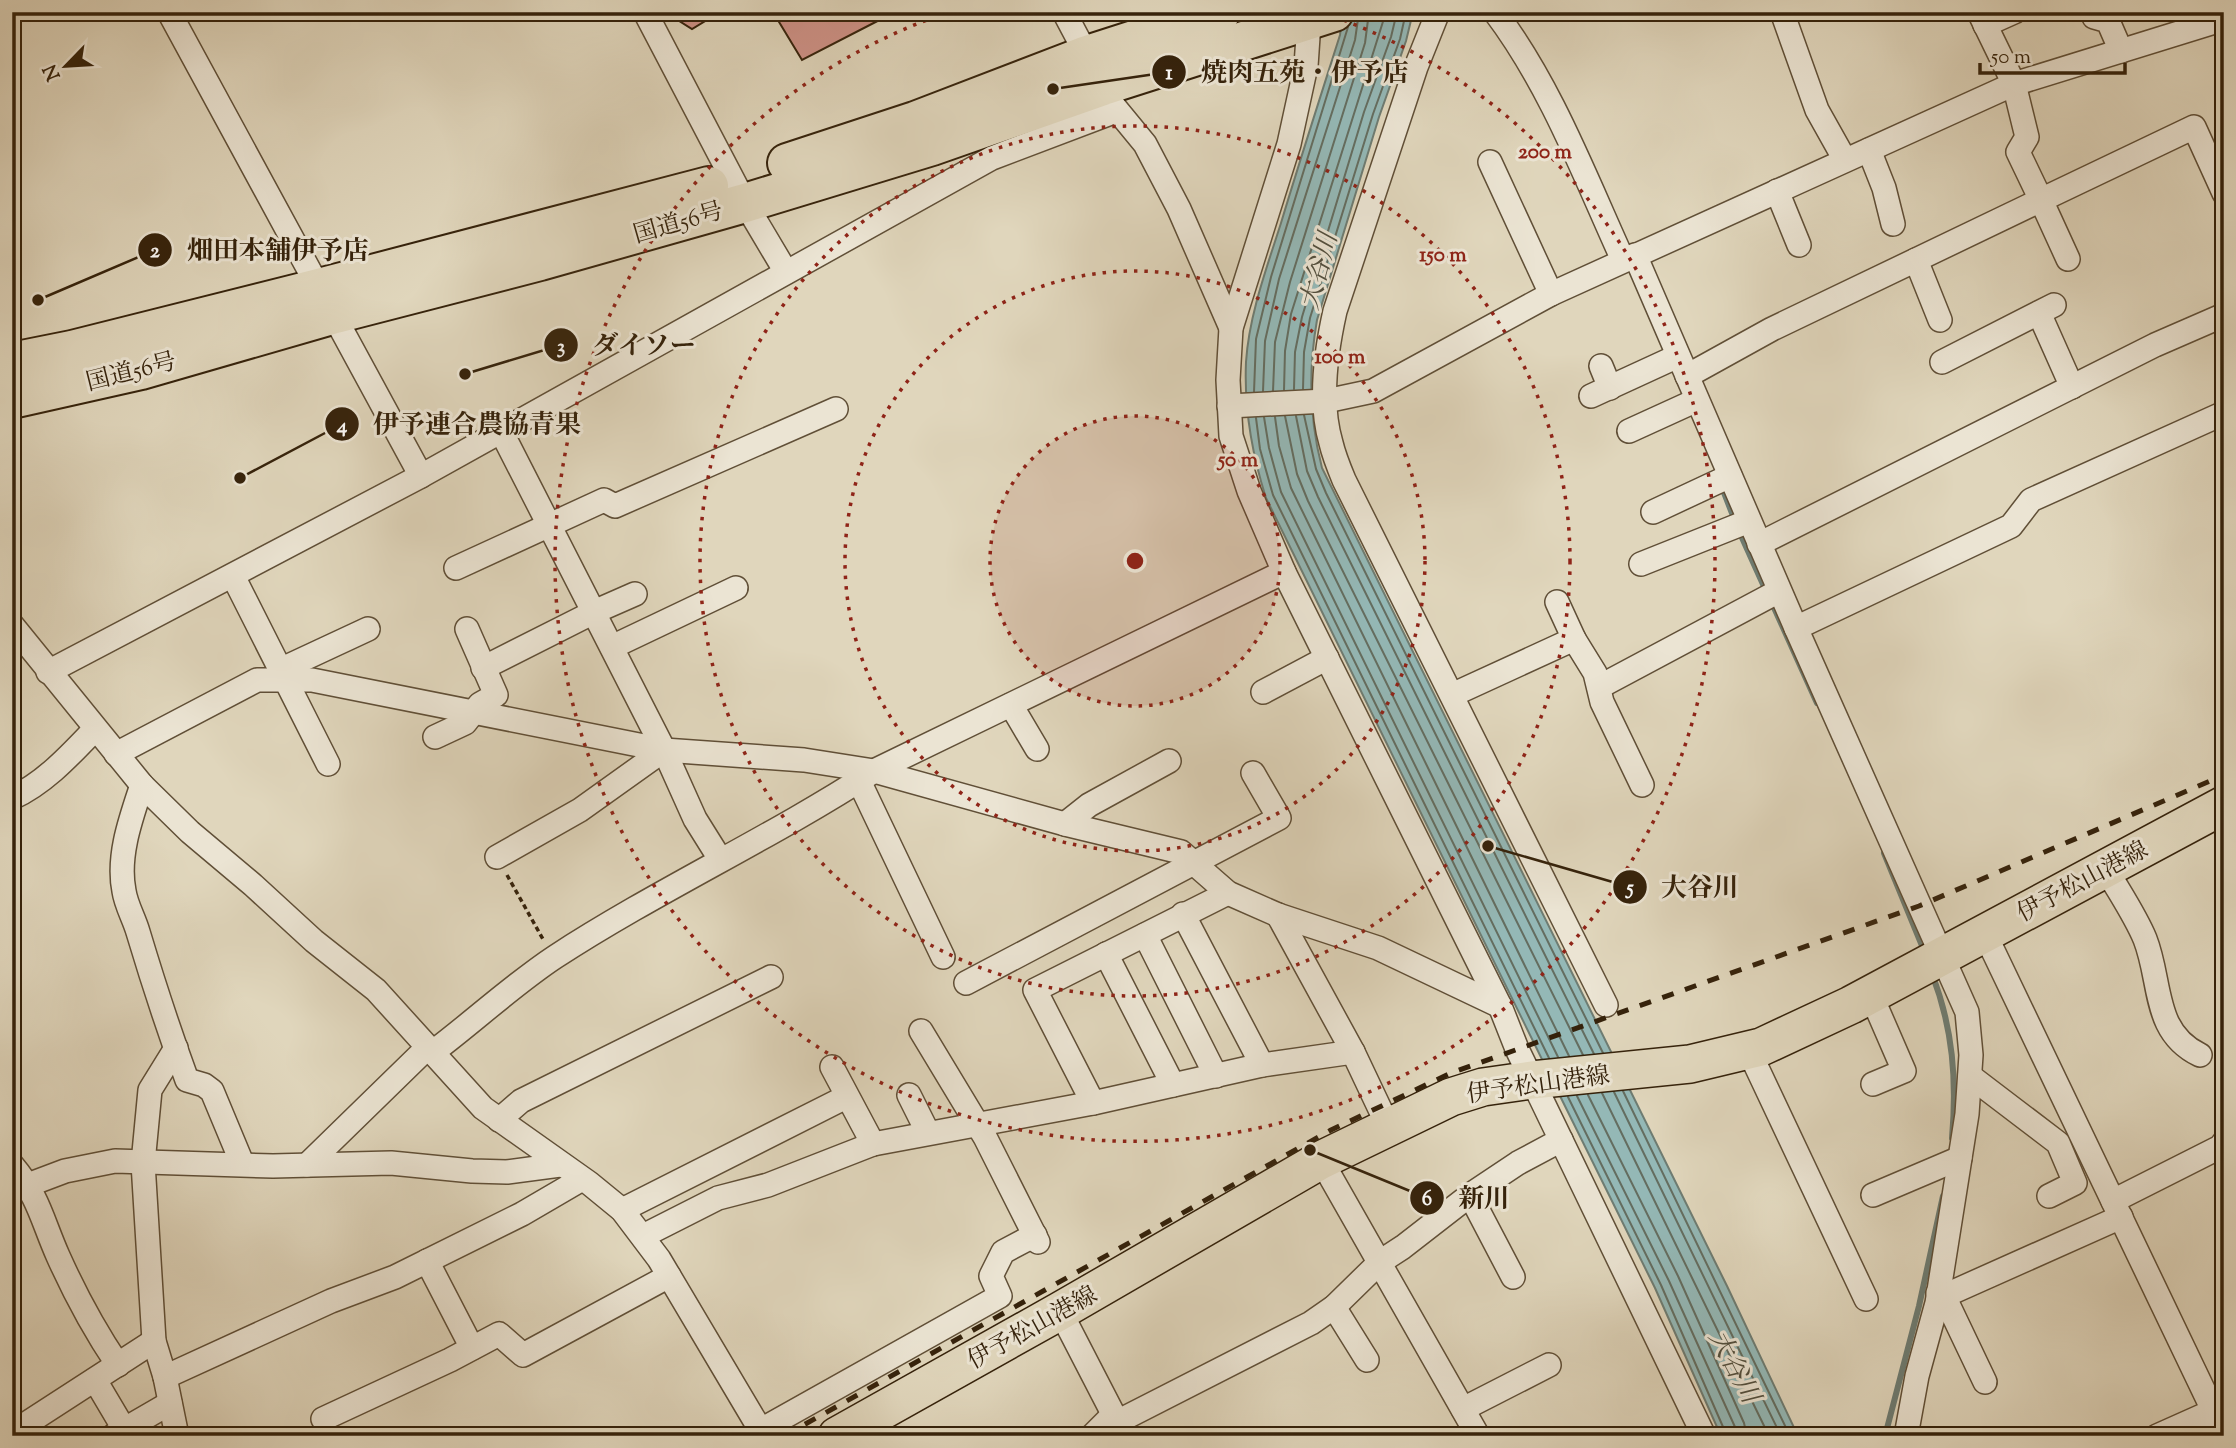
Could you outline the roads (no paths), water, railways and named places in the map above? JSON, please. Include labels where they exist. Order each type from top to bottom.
[{"type":"highway","name":"国道56号","points":[[1102,84],[1221,12]]},
{"type":"highway","name":"国道56号","points":[[12,362],[540,261],[739,191],[932,146],[1102,84],[1321,17]]},
{"type":"highway","name":"国道56号","points":[[12,399],[141,370],[327,301]]},
{"type":"main road","name":"伊予松山港線","points":[[836,1436],[1060,1311],[1321,1160],[1451,1097],[1483,1087],[1690,1064],[1749,1051],[1803,1029],[1871,995],[2224,804]]},
{"type":"street","points":[[169,12],[421,476]]},
{"type":"street","points":[[645,12],[739,191],[786,272]]},
{"type":"street","points":[[1064,12],[1102,84],[1151,155],[1179,209],[1231,328]]},
{"type":"street","points":[[1438,12],[1416,67],[1335,311],[1326,350],[1322,401],[1330,441],[1344,480],[1606,1005]]},
{"type":"street","points":[[1495,12],[1520,49],[1555,111],[1683,366],[1779,590],[1967,1012],[1971,1055],[1967,1114],[1941,1294],[1917,1376],[1906,1435]]},
{"type":"street","points":[[1782,12],[1817,110],[1845,160]]},
{"type":"street","points":[[2014,12],[1982,19],[2014,84],[2027,137],[2018,152],[2068,259]]},
{"type":"street","points":[[2092,12],[2094,17],[2108,21],[2122,51]]},
{"type":"street","points":[[1321,17],[1306,66],[1289,144],[1231,328],[1228,380],[1234,407],[1231,436],[1238,463],[1284,572],[1536,1080],[1560,1140],[1704,1436]]},
{"type":"street","points":[[1234,407],[1322,401],[1373,391],[1551,294],[2014,84],[2224,19]]},
{"type":"street","points":[[48,672],[421,476],[992,158],[1102,84]]},
{"type":"street","points":[[1601,366],[1601,392],[1683,366],[1772,329],[2194,127],[2224,193]]},
{"type":"street","points":[[1869,150],[1884,188],[1893,224]]},
{"type":"street","points":[[1490,162],[1551,294]]},
{"type":"street","points":[[1777,191],[1799,245]]},
{"type":"street","points":[[1916,260],[1940,320]]},
{"type":"street","points":[[1954,362],[2046,309],[2071,387]]},
{"type":"street","points":[[1759,544],[2155,345],[2224,315]]},
{"type":"street","points":[[1629,431],[1697,400]]},
{"type":"street","points":[[456,568],[604,500],[615,506],[836,409]]},
{"type":"street","points":[[1796,628],[2011,526],[2031,500],[2224,413]]},
{"type":"street","points":[[501,431],[664,750],[695,819],[720,859]]},
{"type":"street","points":[[1653,512],[1730,477]]},
{"type":"street","points":[[1641,564],[1749,521]]},
{"type":"street","points":[[307,1165],[431,1050],[554,958],[866,776],[1284,572]]},
{"type":"street","points":[[233,576],[328,764]]},
{"type":"street","points":[[612,647],[736,588]]},
{"type":"street","points":[[1599,687],[1779,590]]},
{"type":"street","points":[[483,668],[635,594]]},
{"type":"street","points":[[1557,602],[1574,639],[1595,673],[1602,702],[1642,785]]},
{"type":"street","points":[[116,754],[257,680],[283,675],[368,629]]},
{"type":"street","points":[[435,737],[465,723],[480,704],[496,695],[467,629]]},
{"type":"street","points":[[1452,695],[1574,639]]},
{"type":"street","points":[[17,640],[48,672],[142,786],[190,832],[314,941],[376,990],[483,1108],[622,1210],[669,1276],[762,1433],[1000,1296],[991,1276],[1003,1252],[1037,1238],[985,1137],[920,1031]]},
{"type":"street","points":[[1263,692],[1327,658]]},
{"type":"street","points":[[283,675],[664,750],[804,761],[1181,852],[1228,893],[1278,915],[1378,948],[1500,1006]]},
{"type":"street","points":[[1011,705],[1037,749]]},
{"type":"street","points":[[12,798],[22,794],[63,762],[95,729]]},
{"type":"street","points":[[497,858],[580,810],[664,750]]},
{"type":"street","points":[[1065,824],[1089,805],[1170,761]]},
{"type":"street","points":[[966,983],[1279,818],[1253,772]]},
{"type":"street","points":[[866,776],[943,957]]},
{"type":"street","points":[[142,786],[124,852],[124,891],[187,1080],[204,1085],[212,1091],[242,1163]]},
{"type":"street","points":[[2106,869],[2148,947],[2164,1018],[2183,1047],[2200,1055]]},
{"type":"street","points":[[1093,1103],[1035,990],[1228,893]]},
{"type":"street","points":[[1183,915],[1262,1065]]},
{"type":"street","points":[[1278,915],[1353,1052],[1388,1126]]},
{"type":"street","points":[[1985,934],[2117,1210],[2219,1406],[2224,1433]]},
{"type":"street","points":[[1145,935],[1216,1076]]},
{"type":"street","points":[[1106,954],[1173,1085]]},
{"type":"street","points":[[499,1120],[521,1101],[771,977]]},
{"type":"street","points":[[1871,995],[1904,1071],[1873,1084]]},
{"type":"street","points":[[176,1048],[150,1090],[143,1163],[154,1341],[165,1377],[177,1436]]},
{"type":"street","points":[[1749,1051],[1866,1299]]},
{"type":"street","points":[[643,1236],[718,1198],[768,1185],[873,1144],[1093,1103],[1262,1065],[1353,1052]]},
{"type":"street","points":[[832,1067],[873,1144]]},
{"type":"street","points":[[1970,1076],[2058,1143],[2075,1183],[2049,1196]]},
{"type":"street","points":[[909,1095],[928,1133]]},
{"type":"street","points":[[622,1210],[846,1097]]},
{"type":"street","points":[[1093,1436],[1296,1332],[1334,1307],[1380,1262],[1470,1195],[1518,1163],[1560,1140]]},
{"type":"street","points":[[1941,1294],[2117,1210],[2224,1142]]},
{"type":"street","points":[[1873,1195],[1960,1158]]},
{"type":"street","points":[[1321,1160],[1478,1436]]},
{"type":"street","points":[[20,1187],[65,1171],[116,1161],[307,1165],[391,1163],[507,1172],[560,1165]]},
{"type":"street","points":[[12,1166],[20,1187],[35,1196],[58,1255],[99,1336],[118,1365]]},
{"type":"street","points":[[165,1377],[331,1301],[395,1277],[522,1214],[582,1179]]},
{"type":"street","points":[[1470,1195],[1513,1277]]},
{"type":"street","points":[[427,1261],[472,1348]]},
{"type":"street","points":[[323,1419],[499,1334],[523,1355],[669,1276]]},
{"type":"street","points":[[1941,1294],[1985,1381]]},
{"type":"street","points":[[1334,1307],[1367,1360]]},
{"type":"street","points":[[1060,1311],[1118,1424]]},
{"type":"street","points":[[12,1433],[154,1341]]},
{"type":"street","points":[[1463,1409],[1549,1365]]},
{"type":"street","points":[[95,1380],[118,1433],[170,1403]]},
{"type":"street","points":[[2157,1436],[2219,1406]]},
{"type":"water","points":[[1343,12],[1413,12],[1317,320],[1311,394],[1314,431],[1322,468],[1727,1286],[1798,1436],[1721,1436],[1655,1288],[1266,498],[1253,448],[1248,414],[1248,344],[1265,274],[1340,35]]},
{"type":"waterway","points":[[1721,485],[1735,521]]},
{"type":"waterway","points":[[1739,531],[1766,591]]},
{"type":"waterway","points":[[1771,601],[1817,703]]},
{"type":"waterway","points":[[1884,853],[1925,953]]},
{"type":"waterway","points":[[1932,974],[1945,1014],[1952,1055],[1952,1138]]},
{"type":"waterway","points":[[1885,1436],[1919,1306],[1943,1196]]},
{"type":"railway","points":[[784,1436],[1331,1130],[1451,1073],[1919,906],[2224,775]]},
{"type":"place","name":"焼肉五苑・伊予店","points":[[1053,89]]},
{"type":"place","name":"畑田本舗伊予店","points":[[38,300]]},
{"type":"place","name":"ダイソー","points":[[465,374]]},
{"type":"place","name":"伊予連合農協青果","points":[[240,478]]},
{"type":"place","name":"大谷川","points":[[1488,846]]},
{"type":"place","name":"新川","points":[[1310,1150]]}]
